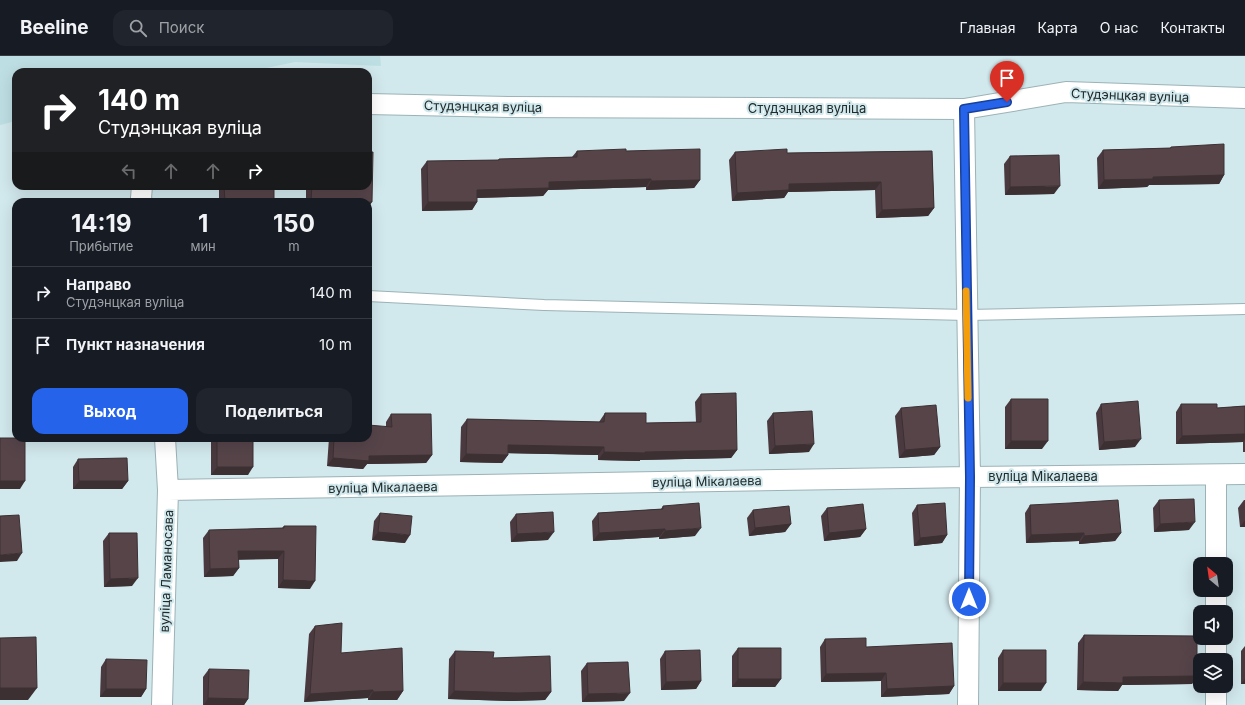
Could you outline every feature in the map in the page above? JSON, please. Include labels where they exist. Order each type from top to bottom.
[{"type":"street","name":"Студэнцкая вуліца","points":[[372,104],[508,108],[964,109],[1066,92],[1245,98]]},
{"type":"street","points":[[964,109],[970,477],[968,705]]},
{"type":"street","name":"вуліца Ламаносава","points":[[162,705],[168,490],[165,442]]},
{"type":"street","name":"вуліца Мікалаева","points":[[168,490],[1245,474]]},
{"type":"street","points":[[1216,475],[1216,557]]},
{"type":"street","points":[[1216,693],[1216,705]]},
{"type":"lane","points":[[372,296],[544,305],[967,315],[1245,309]]},
{"type":"shaded area","points":[[0,56],[380,56],[381,66],[295,62],[266,68],[12,68],[12,122],[0,125]]},
{"type":"building","points":[[1224,144],[1224,175],[1104,180],[1103,150],[1171,148]]},
{"type":"building","points":[[626,149],[626,151],[700,149],[700,180],[651,181],[651,179],[549,182],[549,188],[477,190],[477,202],[428,202],[427,161],[577,157],[577,151]]},
{"type":"building","points":[[787,149],[787,153],[932,151],[934,208],[882,210],[881,182],[789,184],[789,190],[737,193],[735,152]]},
{"type":"building","points":[[373,152],[372,202],[372,198],[311,198],[312,190],[372,190]]},
{"type":"building","points":[[1059,155],[1060,186],[1010,187],[1010,156]]},
{"type":"building","points":[[224,190],[274,190],[274,198],[225,198]]},
{"type":"building","points":[[736,393],[737,450],[645,453],[604,452],[604,447],[508,445],[508,455],[466,454],[467,419],[604,422],[605,413],[646,413],[646,423],[701,422],[701,394]]},
{"type":"building","points":[[1011,399],[1048,399],[1048,441],[1011,441]]},
{"type":"building","points":[[1138,401],[1141,439],[1104,442],[1101,404]]},
{"type":"building","points":[[1181,404],[1217,404],[1217,408],[1245,406],[1245,434],[1182,436]]},
{"type":"building","points":[[936,405],[940,447],[905,450],[901,408]]},
{"type":"building","points":[[812,411],[814,444],[775,446],[773,413]]},
{"type":"building","points":[[391,414],[431,414],[432,455],[369,456],[369,461],[333,458],[334,442],[372,442],[372,425],[392,427]]},
{"type":"building","points":[[0,438],[12,438],[12,442],[25,442],[25,481],[0,481]]},
{"type":"building","points":[[217,442],[253,442],[253,467],[217,467]]},
{"type":"building","points":[[127,458],[128,481],[79,481],[78,459]]},
{"type":"building","points":[[1194,499],[1195,522],[1160,524],[1159,500]]},
{"type":"building","points":[[1118,500],[1121,533],[1084,536],[1084,533],[1031,535],[1030,505]]},
{"type":"building","points":[[699,503],[701,528],[665,531],[665,529],[599,533],[598,513],[663,509],[663,506]]},
{"type":"building","points":[[945,503],[947,535],[920,538],[917,505]]},
{"type":"building","points":[[863,504],[866,529],[829,533],[827,508]]},
{"type":"building","points":[[789,506],[791,524],[755,528],[753,510]]},
{"type":"building","points":[[553,512],[554,532],[517,534],[516,514]]},
{"type":"building","points":[[380,513],[412,516],[410,535],[378,532]]},
{"type":"building","points":[[19,515],[22,553],[0,555],[0,516]]},
{"type":"building","points":[[284,526],[316,526],[315,581],[283,580],[284,551],[238,551],[239,568],[210,569],[209,530],[284,528]]},
{"type":"building","points":[[109,533],[137,533],[138,578],[110,579]]},
{"type":"building","points":[[342,623],[341,653],[402,648],[403,691],[373,692],[373,690],[310,694],[315,626]]},
{"type":"building","points":[[1084,635],[1193,636],[1193,645],[1197,645],[1197,653],[1193,653],[1193,676],[1123,677],[1123,683],[1083,682]]},
{"type":"building","points":[[36,637],[37,688],[0,688],[0,638]]},
{"type":"building","points":[[866,638],[866,647],[952,643],[954,686],[887,689],[886,673],[826,674],[825,639]]},
{"type":"building","points":[[738,648],[781,648],[781,679],[738,679]]},
{"type":"building","points":[[700,650],[701,681],[666,682],[665,651]]},
{"type":"building","points":[[1003,650],[1046,650],[1046,683],[1003,683]]},
{"type":"building","points":[[455,651],[494,652],[493,658],[550,656],[551,692],[517,693],[454,691]]},
{"type":"building","points":[[106,659],[147,660],[146,689],[106,689]]},
{"type":"building","points":[[628,662],[630,693],[588,694],[587,663]]},
{"type":"building","points":[[209,669],[249,670],[248,699],[208,698]]},
{"type":"slow traffic","points":[[966,291],[968,398]]},
{"type":"route","points":[[969,599],[970,477],[964,109],[1007,102]]}]
